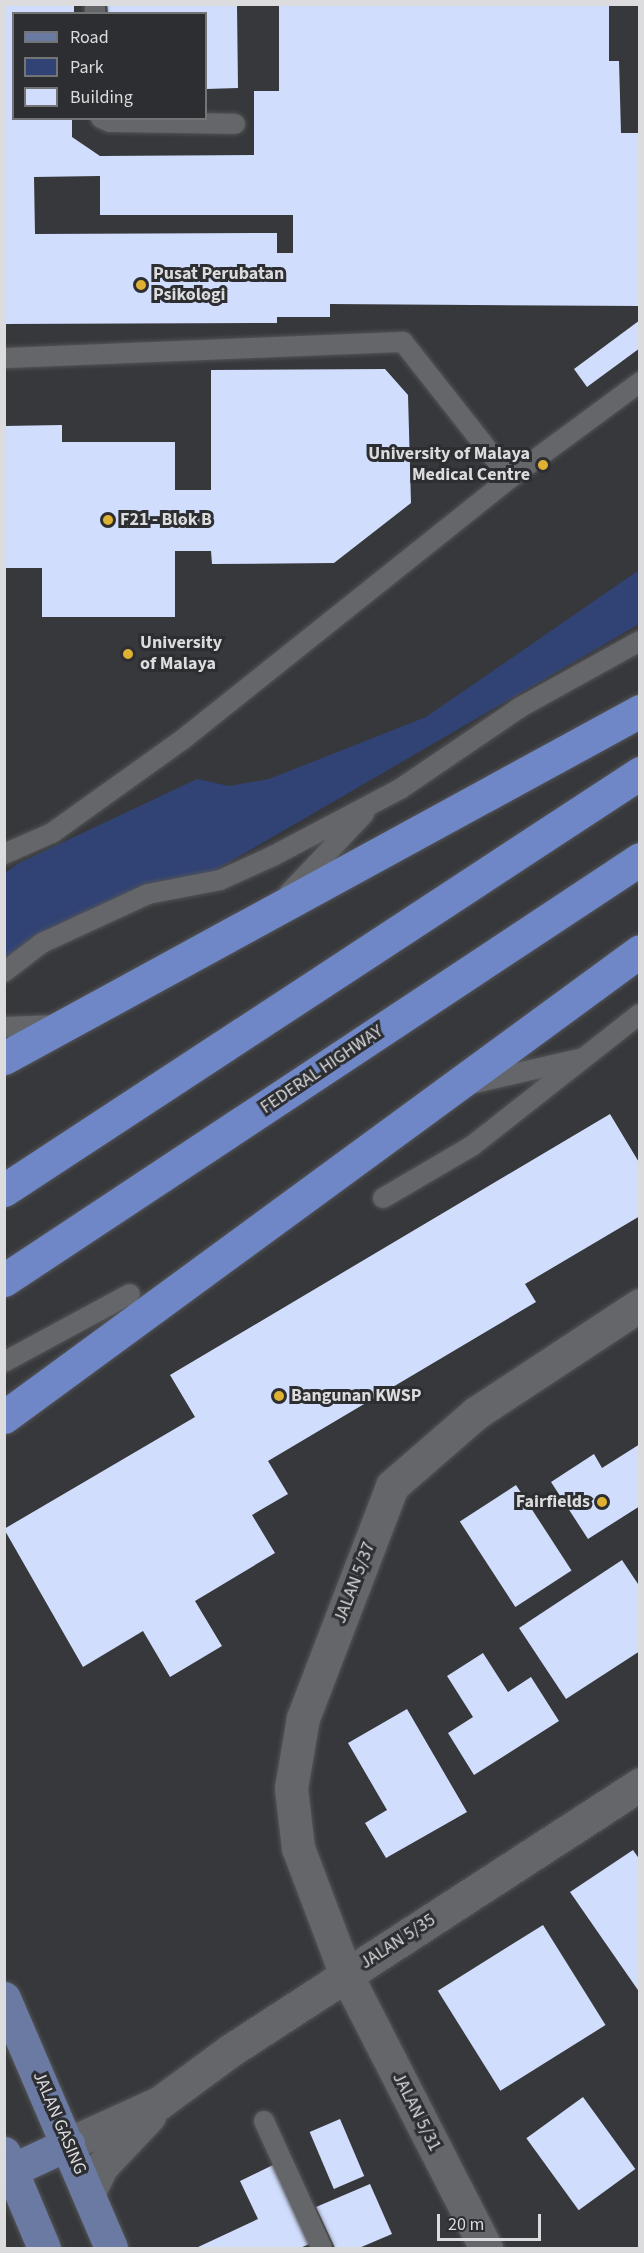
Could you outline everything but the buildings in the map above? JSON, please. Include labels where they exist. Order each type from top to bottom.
[{"type":"highway","points":[[4,1058],[72,1023],[639,711]]},
{"type":"highway","points":[[4,1190],[639,773]]},
{"type":"highway","name":"FEDERAL HIGHWAY","points":[[4,1280],[639,859]]},
{"type":"highway","points":[[4,1417],[639,951]]},
{"type":"main road","name":"JALAN GASING","points":[[4,1998],[111,2248]]},
{"type":"main road","points":[[44,2248],[8,2161],[68,2144]]},
{"type":"street","name":"JALAN 5/37","points":[[346,1975],[298,1848],[291,1788],[303,1718],[392,1486],[476,1413],[639,1305]]},
{"type":"street","name":"JALAN 5/35","points":[[68,2144],[159,2103],[346,1975],[639,1784]]},
{"type":"street","name":"JALAN 5/31","points":[[346,1975],[486,2248]]},
{"type":"street","name":"JALAN 5/35","points":[[88,2194],[101,2167],[159,2103]]},
{"type":"lane","points":[[106,120],[110,122],[235,124]]},
{"type":"lane","points":[[4,358],[403,342],[510,478]]},
{"type":"lane","points":[[4,854],[52,833],[182,740],[510,478],[639,382]]},
{"type":"lane","points":[[4,972],[42,943],[148,894],[220,879],[376,802],[519,708],[639,641]]},
{"type":"lane","points":[[270,912],[376,802]]},
{"type":"lane","points":[[382,1198],[472,1146],[639,1014]]},
{"type":"lane","points":[[4,1027],[72,1023]]},
{"type":"lane","points":[[454,1087],[584,1058]]},
{"type":"lane","points":[[4,1362],[130,1294]]},
{"type":"lane","points":[[264,2121],[322,2248]]},
{"type":"green space","points":[[639,570],[639,624],[214,871],[134,894],[5,957],[5,873],[19,863],[197,779],[229,786],[269,779],[426,717]]},
{"type":"place","name":"Pusat Perubatan Psikologi","points":[[141,285]]},
{"type":"place","name":"University of Malaya Medical Centre","points":[[543,465]]},
{"type":"place","name":"F21 - Blok B","points":[[108,520]]},
{"type":"place","name":"University of Malaya","points":[[128,654]]},
{"type":"place","name":"Bangunan KWSP","points":[[279,1396]]},
{"type":"place","name":"Fairfields","points":[[602,1502]]}]
